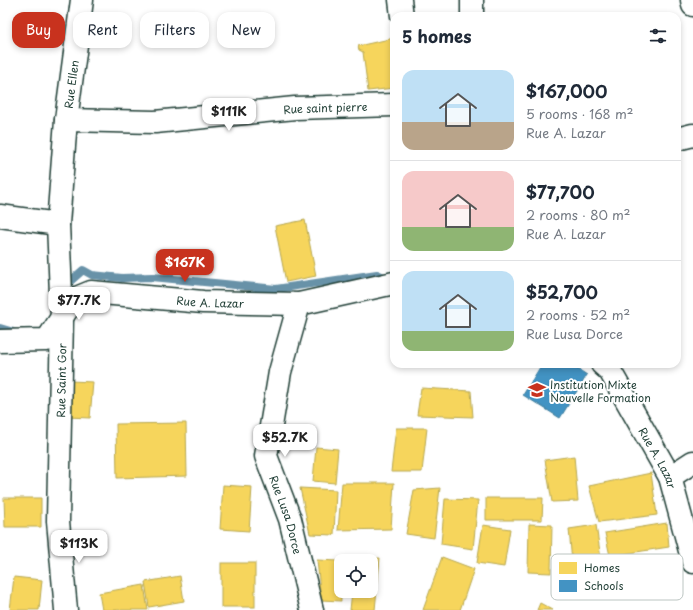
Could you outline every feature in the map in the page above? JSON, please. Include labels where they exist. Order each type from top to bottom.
[{"type":"street","name":"Rue Ellen","points":[[66,120],[82,0]]},
{"type":"street","points":[[400,0],[402,12]]},
{"type":"street","points":[[472,0],[472,12]]},
{"type":"street","points":[[692,0],[693,5]]},
{"type":"street","name":"Rue saint pierre","points":[[66,120],[82,122],[155,122],[296,108],[390,105]]},
{"type":"street","name":"Rue Saint Gor","points":[[66,120],[58,224],[62,317],[58,521],[66,610]]},
{"type":"street","points":[[681,139],[693,135]]},
{"type":"street","points":[[0,216],[58,224]]},
{"type":"street","name":"Rue A. Lazar","points":[[0,340],[47,340],[74,299],[91,292],[203,302],[299,304],[390,284]]},
{"type":"street","name":"Rue Lusa Dorce","points":[[299,304],[280,372],[266,456],[290,519],[312,610]]},
{"type":"street","name":"Rue A. Lazar","points":[[607,368],[610,371],[670,477],[693,562]]},
{"type":"street","points":[[670,477],[693,462]]},
{"type":"building: Homes","points":[[390,39],[390,88],[368,91],[363,52],[359,50],[358,46]]},
{"type":"building: Homes","points":[[305,220],[316,276],[286,282],[275,226]]},
{"type":"building: Homes","points":[[70,381],[93,382],[90,418],[67,417]]},
{"type":"building: Homes","points":[[421,388],[471,391],[473,417],[417,415]]},
{"type":"building: Homes","points":[[186,423],[187,476],[117,478],[116,424]]},
{"type":"building: Homes","points":[[396,428],[427,428],[422,472],[391,472]]},
{"type":"building: Homes","points":[[316,447],[338,449],[335,483],[313,481]]},
{"type":"building: Homes","points":[[574,456],[578,501],[552,502],[545,460]]},
{"type":"building: Homes","points":[[651,473],[657,515],[599,522],[589,486]]},
{"type":"building: Homes","points":[[342,483],[394,483],[391,529],[338,530]]},
{"type":"building: Homes","points":[[223,485],[252,487],[249,531],[220,529]]},
{"type":"building: Homes","points":[[300,488],[336,490],[334,535],[310,534]]},
{"type":"building: Homes","points":[[440,488],[434,538],[406,534],[414,490]]},
{"type":"building: Homes","points":[[4,498],[41,498],[41,527],[5,527]]},
{"type":"building: Homes","points":[[486,498],[543,498],[542,520],[486,520]]},
{"type":"building: Homes","points":[[445,499],[478,500],[473,549],[441,544]]},
{"type":"building: Homes","points":[[667,523],[669,547],[623,554],[610,554],[605,533]]},
{"type":"building: Homes","points":[[529,524],[552,525],[551,573],[528,572]]},
{"type":"building: Homes","points":[[483,525],[510,529],[504,567],[477,563]]},
{"type":"building: Homes","points":[[596,525],[600,554],[571,554],[569,529]]},
{"type":"building: Homes","points":[[442,557],[474,569],[460,610],[423,610]]},
{"type":"building: Homes","points":[[378,558],[380,558],[378,579]]},
{"type":"building: Homes","points":[[317,560],[334,561],[334,598],[341,598],[341,601],[321,600]]},
{"type":"building: Homes","points":[[221,563],[255,563],[255,607],[221,607]]},
{"type":"building: Homes","points":[[180,576],[184,601],[149,607],[145,582]]},
{"type":"building: Homes","points":[[14,577],[42,580],[39,610],[10,610]]},
{"type":"building: Homes","points":[[144,585],[148,610],[102,610],[99,593]]},
{"type":"building: Homes","points":[[351,598],[376,598],[375,610],[350,610]]},
{"type":"building: Homes","points":[[540,603],[553,610],[537,610]]},
{"type":"building: Schools","points":[[540,368],[576,368],[587,375],[560,418],[523,395]]},
{"type":"waterway","points":[[69,286],[66,285],[83,270],[92,275],[122,278],[152,277],[276,289],[377,274],[388,279]]},
{"type":"waterway","points":[[0,328],[17,333]]},
{"type":"place","name":"Institution Mixte Nouvelle Formation","points":[[537,390]]}]
